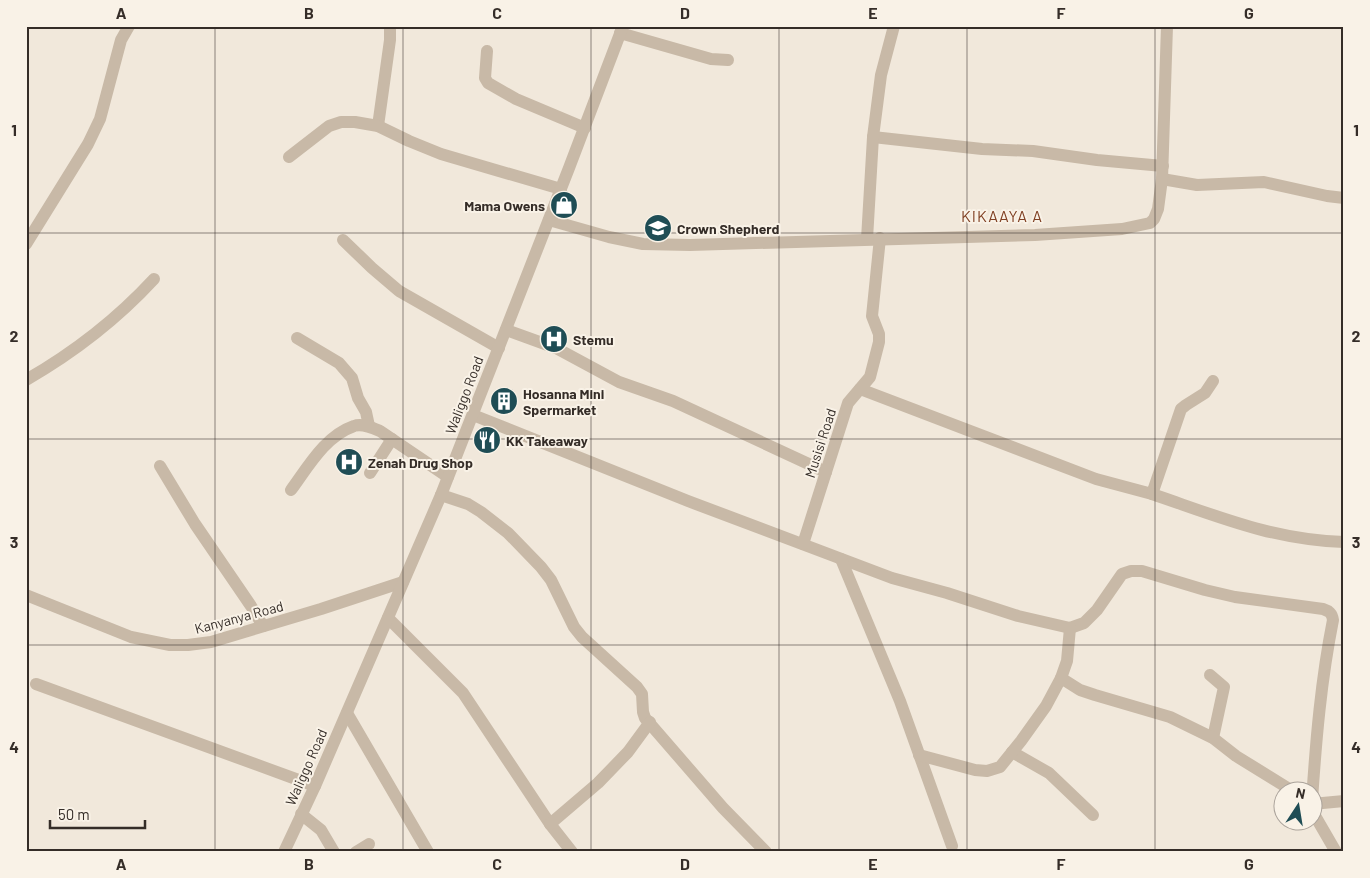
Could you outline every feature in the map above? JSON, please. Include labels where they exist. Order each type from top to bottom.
[{"type":"street","points":[[378,126],[390,40],[390,26]]},
{"type":"street","name":"Musisi Road","points":[[803,544],[848,403],[870,378],[879,342],[879,334],[872,316],[874,239],[873,137],[881,75],[894,26]]},
{"type":"street","points":[[549,220],[609,237],[643,244],[690,245],[1035,235],[1122,228],[1150,223],[1158,209],[1163,172],[1167,26]]},
{"type":"street","points":[[26,244],[88,144],[100,120],[121,40],[127,27]]},
{"type":"street","points":[[622,30],[711,59],[728,60]]},
{"type":"street","name":"Waliggo Road","points":[[284,852],[315,786],[441,495],[622,30]]},
{"type":"street","points":[[486,51],[485,78],[488,83],[516,99],[584,128]]},
{"type":"street","points":[[289,157],[330,126],[341,122],[355,122],[378,126],[441,154],[561,189]]},
{"type":"street","points":[[873,137],[982,149],[1032,151],[1163,172],[1197,185],[1264,182],[1344,198]]},
{"type":"street","points":[[343,240],[399,291],[499,348]]},
{"type":"street","points":[[26,380],[47,368],[99,329],[138,296],[154,279]]},
{"type":"street","points":[[506,330],[556,348],[619,382],[673,401],[826,472]]},
{"type":"street","points":[[297,338],[339,363],[352,378],[358,398],[366,412],[369,426]]},
{"type":"street","points":[[1152,494],[1181,409],[1205,393],[1213,381]]},
{"type":"street","points":[[860,389],[1096,479],[1152,494],[1247,527],[1279,535],[1344,542]]},
{"type":"street","points":[[473,415],[688,502],[892,578],[947,593],[1018,616],[1070,628],[1084,623],[1098,610],[1122,574],[1131,571],[1142,571],[1235,597],[1329,611],[1332,614],[1333,620],[1321,686],[1314,780]]},
{"type":"street","points":[[291,490],[315,457],[333,438],[355,425],[369,426],[392,439],[448,477]]},
{"type":"street","points":[[370,473],[392,439]]},
{"type":"street","points":[[160,466],[195,524],[263,626]]},
{"type":"street","points":[[441,495],[468,504],[482,512],[508,533],[542,567],[551,580],[574,627],[582,637],[640,690],[645,718],[723,808],[766,852]]},
{"type":"street","points":[[841,558],[896,693],[952,846]]},
{"type":"street","name":"Kanyanya Road","points":[[26,595],[131,637],[170,646],[188,646],[211,642],[403,582]]},
{"type":"street","points":[[388,618],[436,663],[463,693],[550,824],[572,852]]},
{"type":"street","points":[[919,755],[955,766],[987,771],[1000,767],[1046,706],[1061,678],[1067,660],[1070,628]]},
{"type":"street","points":[[1210,675],[1224,687],[1213,738]]},
{"type":"street","points":[[1061,678],[1080,690],[1170,717],[1213,738],[1236,756],[1275,780]]},
{"type":"street","points":[[36,684],[315,786]]},
{"type":"street","points":[[347,713],[428,852]]},
{"type":"street","points":[[550,824],[598,783],[628,752],[650,722]]},
{"type":"street","points":[[1012,752],[1049,773],[1093,815]]},
{"type":"street","points":[[1322,803],[1344,802]]},
{"type":"street","points":[[301,814],[321,830],[334,852]]},
{"type":"street","points":[[1322,828],[1336,852]]},
{"type":"street","points":[[356,852],[369,844]]},
{"type":"place","name":"Mama Owens","points":[[564,205]]},
{"type":"place","name":"Crown Shepherd","points":[[658,228]]},
{"type":"place","name":"Stemu","points":[[554,339]]},
{"type":"place","name":"Hosanna Mini Spermarket","points":[[504,401]]},
{"type":"place","name":"KK Takeaway","points":[[487,440]]},
{"type":"place","name":"Zenah Drug Shop","points":[[349,462]]},
{"type":"district","name":"KIKAAYA A","points":[[1002,215]]}]
